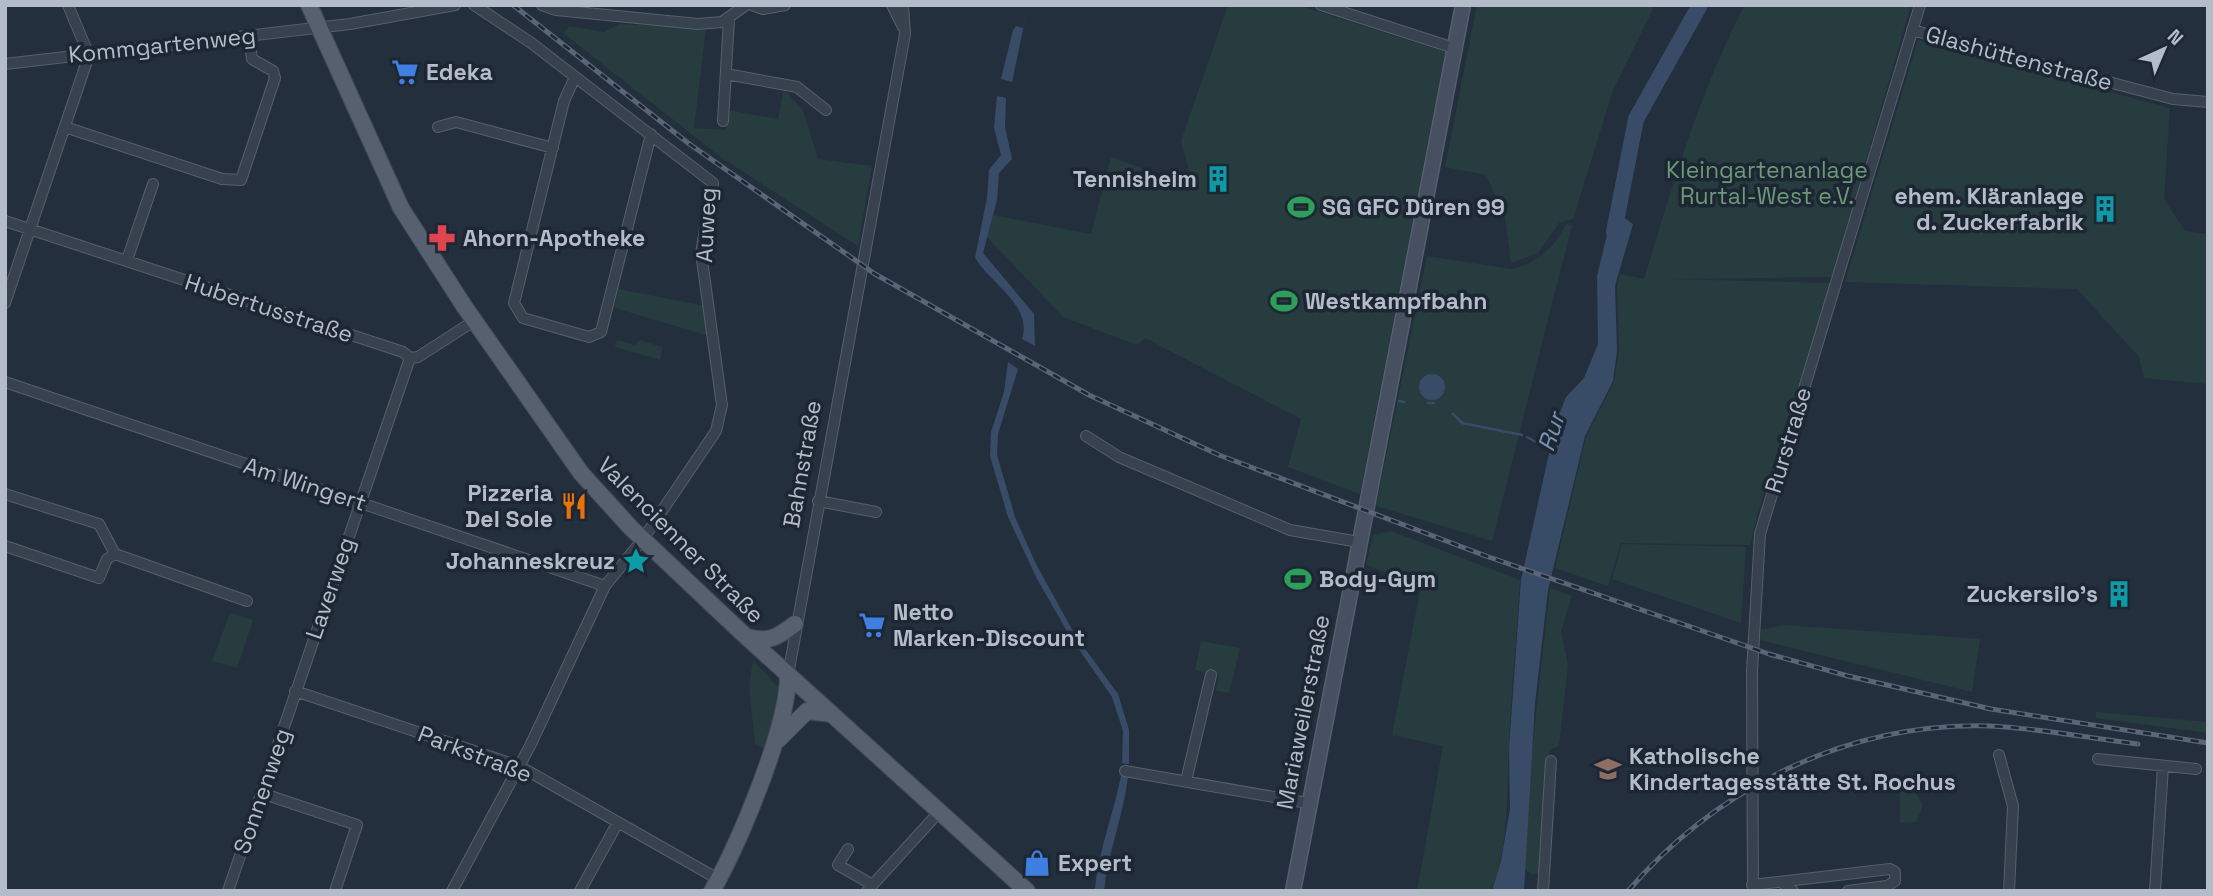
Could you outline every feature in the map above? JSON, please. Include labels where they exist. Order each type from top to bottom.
[{"type":"main road","name":"Valencienner Straße","points":[[309,5],[401,208],[474,321],[580,473],[643,539],[747,637],[1027,891]]},
{"type":"main road","name":"Mariaweilerstraße","points":[[1293,891],[1463,5]]},
{"type":"main road","points":[[747,637],[764,641],[776,639],[796,624]]},
{"type":"main road","name":"Bahnstraße","points":[[715,885],[773,746],[786,703],[788,675]]},
{"type":"main road","points":[[773,746],[793,721],[807,711],[832,714]]},
{"type":"street","points":[[5,303],[88,53],[68,5]]},
{"type":"street","name":"Kommgartenweg","points":[[5,64],[318,27],[455,5]]},
{"type":"street","name":"Auweg","points":[[474,5],[575,77],[713,183],[701,253],[722,405],[716,431],[643,539]]},
{"type":"street","points":[[542,5],[556,10],[698,24],[729,19],[746,5]]},
{"type":"street","points":[[752,5],[763,9],[785,5]]},
{"type":"street","name":"Bahnstraße","points":[[894,5],[905,34]]},
{"type":"street","name":"Bahnstraße","points":[[788,675],[905,34],[903,5]]},
{"type":"street","points":[[1321,5],[1454,48]]},
{"type":"street","name":"Rurstraße","points":[[1752,888],[1752,671],[1760,534],[1920,5]]},
{"type":"street","points":[[723,121],[729,19]]},
{"type":"street","name":"Glashüttenstraße","points":[[1912,30],[2172,99],[2208,102]]},
{"type":"street","points":[[65,127],[222,179],[241,180],[275,78],[273,71],[253,59],[249,36]]},
{"type":"street","points":[[726,74],[797,87],[826,110]]},
{"type":"street","points":[[575,77],[564,101],[514,307],[523,318],[593,337],[604,327],[651,134]]},
{"type":"street","points":[[438,127],[456,122],[553,148]]},
{"type":"street","points":[[127,260],[153,184]]},
{"type":"street","name":"Hubertusstraße","points":[[5,221],[403,352],[410,358]]},
{"type":"street","points":[[410,358],[418,357],[474,321]]},
{"type":"street","name":"Laverweg","points":[[295,691],[410,358]]},
{"type":"street","name":"Am Wingert","points":[[5,382],[605,586]]},
{"type":"street","points":[[1086,436],[1119,457],[1290,530],[1359,542]]},
{"type":"street","points":[[5,494],[99,524],[115,554],[247,601]]},
{"type":"street","points":[[818,501],[876,512]]},
{"type":"street","points":[[452,891],[519,766],[605,586],[643,539]]},
{"type":"street","points":[[5,546],[99,578],[107,559],[115,554]]},
{"type":"street","points":[[1186,781],[1210,676]]},
{"type":"street","name":"Parkstraße","points":[[295,691],[519,766],[715,885]]},
{"type":"street","name":"Sonnenweg","points":[[228,891],[295,691]]},
{"type":"street","points":[[1998,755],[2013,806],[2009,891]]},
{"type":"street","points":[[2098,759],[2196,769]]},
{"type":"street","points":[[1543,891],[1551,761]]},
{"type":"street","points":[[2155,891],[2163,766]]},
{"type":"street","points":[[1125,771],[1308,803]]},
{"type":"street","points":[[261,793],[357,825],[335,891]]},
{"type":"street","points":[[848,849],[838,864],[869,888],[940,811]]},
{"type":"street","points":[[580,891],[617,824]]},
{"type":"street","points":[[1752,888],[1890,869],[1895,872],[1895,881],[1887,886],[1848,891]]},
{"type":"street","points":[[1781,882],[1793,891]]},
{"type":"green space","name":"SG GFC Düren 99","points":[[1228,5],[1298,5],[1445,52],[1360,494],[1288,467],[1301,419],[1145,338],[1137,345],[1063,317],[987,237],[993,215],[1091,234],[1111,157],[1193,186],[1181,141]]},
{"type":"green space","points":[[1477,5],[1655,5],[1613,90],[1573,219],[1559,223],[1538,253],[1511,263],[1505,218],[1486,175],[1445,167]]},
{"type":"green space","name":"Kleingartenanlage Rurtal-West e.V.","points":[[1745,5],[1911,5],[1832,277],[1669,279],[1831,283],[1758,512],[1750,545],[1621,543],[1608,586],[1555,568],[1586,437],[1614,382],[1619,351],[1617,286],[1620,274],[1644,279],[1700,105]]},
{"type":"green space","points":[[619,24],[706,28],[694,128],[726,130],[727,110],[778,119],[784,89],[803,110],[818,159],[872,166],[858,246],[722,158],[563,33],[569,26],[604,32]]},
{"type":"green space","points":[[1918,40],[2170,108],[2164,199],[2185,231],[2208,234],[2208,384],[2144,378],[2139,357],[2077,289],[1845,282]]},
{"type":"green space","points":[[1566,224],[1572,225],[1492,541],[1376,506],[1427,256],[1511,269],[1520,267],[1544,254]]},
{"type":"green space","points":[[618,289],[705,306],[709,336],[615,308]]},
{"type":"green space","points":[[617,340],[635,345],[639,340],[663,347],[660,360],[615,347]]},
{"type":"green space","points":[[1391,531],[1520,580],[1506,820],[1501,856],[1491,891],[1417,891],[1443,746],[1392,735],[1421,586],[1366,565],[1373,535]]},
{"type":"green space","points":[[1622,544],[1746,547],[1741,623],[1612,579]]},
{"type":"green space","points":[[1550,588],[1572,596],[1561,631],[1568,665],[1559,746],[1549,750],[1543,873],[1532,874],[1525,869],[1528,799]]},
{"type":"green space","points":[[230,613],[253,620],[237,668],[212,661]]},
{"type":"green space","points":[[1784,625],[1980,639],[1972,692],[1760,640],[1761,630]]},
{"type":"green space","points":[[1201,641],[1240,648],[1229,693],[1216,691],[1219,675],[1195,670]]},
{"type":"green space","points":[[753,660],[778,687],[768,747],[765,749],[755,744],[749,686]]},
{"type":"green space","points":[[2096,712],[2208,722],[2208,733],[2096,718]]},
{"type":"green space","points":[[1913,786],[1923,806],[1916,822],[1900,823],[1900,787]]},
{"type":"water","points":[[1026,15],[1012,82],[1001,79],[1013,30],[1016,26],[1023,28]]},
{"type":"water","points":[[997,96],[1006,98],[1005,127],[1012,159],[999,173],[997,200],[983,253],[1034,314],[1035,346],[1022,339],[1022,316],[1016,306],[975,258],[987,198],[989,170],[1001,155],[994,128]]},
{"type":"water","points":[[1613,210],[1633,224],[1615,286],[1617,351],[1613,381],[1585,436],[1548,590],[1535,703],[1524,891],[1492,891],[1501,861],[1510,809],[1509,749],[1521,580],[1556,422],[1566,397],[1584,378],[1598,344],[1597,276]]},
{"type":"water","points":[[1008,362],[1018,369],[998,434],[997,455],[1015,517],[1035,562],[1075,635],[1118,694],[1129,730],[1129,764],[1122,763],[1123,731],[1112,697],[1071,638],[1037,579],[1008,517],[990,456],[991,432],[1004,392]]},
{"type":"water","points":[[1432,374],[1441,378],[1445,387],[1441,396],[1432,400],[1423,396],[1419,387],[1423,378]]},
{"type":"water","points":[[1121,776],[1128,777],[1104,891],[1095,891],[1099,863]]},
{"type":"waterway","name":"Rur","points":[[1614,232],[1636,119],[1700,5]]},
{"type":"waterway","points":[[1399,401],[1404,402]]},
{"type":"waterway","points":[[1428,403],[1434,403]]},
{"type":"waterway","points":[[1453,414],[1462,423],[1522,435]]},
{"type":"waterway","points":[[1527,437],[1552,451]]},
{"type":"railway","points":[[513,5],[688,143],[875,274],[1089,395],[1219,455],[1486,556],[1769,654],[1848,676],[1991,709],[2208,743]]},
{"type":"railway","points":[[1628,891],[1664,854],[1703,820],[1745,792],[1790,768],[1837,749],[1887,735],[1937,728],[1989,726],[2138,744]]},
{"type":"place","name":"Edeka","points":[[405,72]]},
{"type":"place","name":"Tennisheim","points":[[1218,179]]},
{"type":"place","name":"SG GFC Düren 99","points":[[1301,207]]},
{"type":"place","name":"ehem. Kläranlage d. Zuckerfabrik","points":[[2105,209]]},
{"type":"place","name":"Ahorn-Apotheke","points":[[442,238]]},
{"type":"place","name":"Westkampfbahn","points":[[1284,301]]},
{"type":"place","name":"Pizzeria Del Sole","points":[[574,506]]},
{"type":"place","name":"Johanneskreuz","points":[[636,561]]},
{"type":"place","name":"Body-Gym","points":[[1298,579]]},
{"type":"place","name":"Zuckersilo's","points":[[2119,594]]},
{"type":"place","name":"Netto Marken-Discount","points":[[872,625]]},
{"type":"place","name":"Katholische Kindertagesstätte St. Rochus","points":[[1608,769]]},
{"type":"place","name":"Expert","points":[[1037,863]]}]
